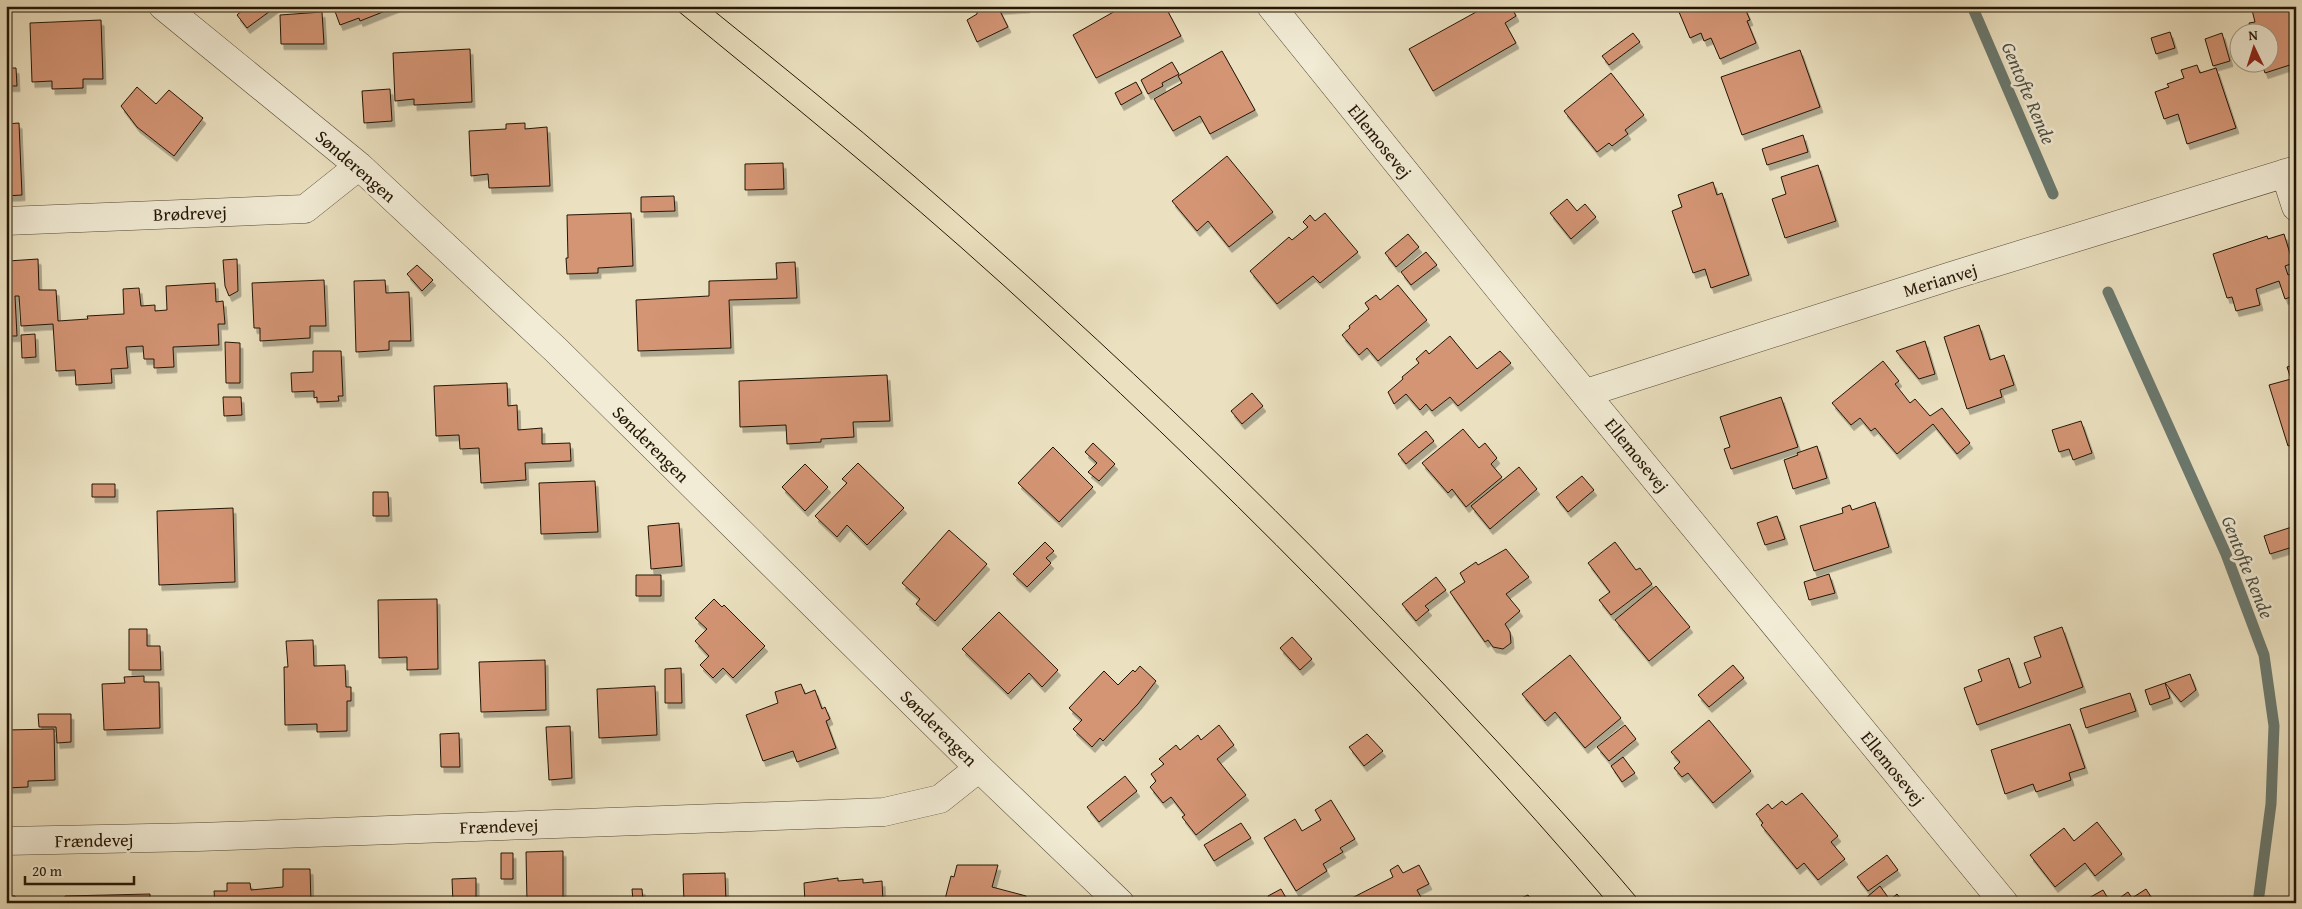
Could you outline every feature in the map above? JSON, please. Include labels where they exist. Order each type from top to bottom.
[{"type":"street","name":"Sønderengen","points":[[163,6],[359,166],[556,350],[979,768],[1120,903]]},
{"type":"street","name":"Ellemosevej","points":[[1271,6],[2004,903]]},
{"type":"street","name":"Brødrevej","points":[[6,221],[305,208],[359,166]]},
{"type":"street","name":"Merianvej","points":[[1586,393],[1951,276],[2290,172]]},
{"type":"street","points":[[2290,172],[2296,208]]},
{"type":"street","name":"Frændevej","points":[[6,842],[198,837],[884,812],[940,800],[979,768]]},
{"type":"building","points":[[247,6],[277,6],[247,28],[237,15]]},
{"type":"building","points":[[333,6],[398,6],[360,21],[359,18],[340,25]]},
{"type":"building","points":[[977,6],[1027,7],[999,9],[1008,27],[977,42],[967,20],[977,14]]},
{"type":"building","points":[[1124,6],[1165,6],[1181,36],[1096,78],[1073,35]]},
{"type":"building","points":[[1487,6],[1511,6],[1516,16],[1505,23],[1516,43],[1433,91],[1409,49]]},
{"type":"building","points":[[1689,6],[1744,6],[1750,20],[1747,21],[1756,43],[1720,59],[1711,38],[1704,41],[1701,33],[1690,38],[1679,12]]},
{"type":"building","points":[[2251,6],[2289,6],[2290,11],[2296,10],[2296,63],[2280,68],[2280,22],[2255,22]]},
{"type":"building","points":[[322,12],[324,44],[281,44],[280,15]]},
{"type":"building","points":[[101,20],[103,79],[83,79],[83,88],[52,89],[52,81],[32,82],[30,23]]},
{"type":"building","points":[[2170,32],[2175,48],[2156,54],[2151,38]]},
{"type":"building","points":[[1633,33],[1640,42],[1609,65],[1602,56]]},
{"type":"building","points":[[2222,33],[2230,61],[2213,66],[2205,39]]},
{"type":"building","points":[[470,49],[472,102],[414,105],[414,99],[395,101],[393,53]]},
{"type":"building","points":[[1800,50],[1820,107],[1742,135],[1721,77]]},
{"type":"building","points":[[1222,51],[1255,110],[1210,134],[1200,116],[1173,131],[1154,99],[1182,83],[1178,76]]},
{"type":"building","points":[[1172,62],[1179,74],[1162,83],[1163,86],[1148,94],[1141,80]]},
{"type":"building","points":[[2197,65],[2200,73],[2216,68],[2236,128],[2187,144],[2178,114],[2164,119],[2155,92],[2169,87],[2167,84],[2184,78],[2181,70]]},
{"type":"building","points":[[6,68],[16,68],[17,86],[6,86]]},
{"type":"building","points":[[1611,73],[1644,115],[1625,130],[1628,134],[1612,146],[1609,143],[1597,152],[1564,111]]},
{"type":"building","points":[[1136,82],[1142,93],[1121,105],[1115,93]]},
{"type":"building","points":[[137,87],[156,104],[169,90],[203,118],[174,156],[137,127],[121,106]]},
{"type":"building","points":[[390,89],[392,121],[364,123],[362,91]]},
{"type":"building","points":[[19,123],[22,195],[6,196],[6,124]]},
{"type":"building","points":[[525,123],[525,129],[547,127],[550,186],[489,188],[488,174],[471,176],[469,131],[506,129],[506,124]]},
{"type":"building","points":[[1803,135],[1808,152],[1767,165],[1762,149]]},
{"type":"building","points":[[1227,156],[1273,212],[1229,247],[1208,221],[1197,231],[1172,201]]},
{"type":"building","points":[[783,163],[784,189],[745,190],[745,164]]},
{"type":"building","points":[[1818,165],[1836,221],[1785,238],[1772,199],[1786,194],[1781,177]]},
{"type":"building","points":[[1713,182],[1717,195],[1722,193],[1749,275],[1711,288],[1705,269],[1693,273],[1672,211],[1682,207],[1678,195]]},
{"type":"building","points":[[674,196],[675,211],[641,212],[641,197]]},
{"type":"building","points":[[1567,199],[1577,211],[1585,204],[1596,217],[1571,239],[1550,213]]},
{"type":"building","points":[[631,213],[633,266],[598,268],[598,273],[567,274],[567,215]]},
{"type":"building","points":[[1325,213],[1358,252],[1320,283],[1313,276],[1277,304],[1250,271],[1289,237],[1292,240],[1308,227],[1303,222],[1310,215],[1315,221]]},
{"type":"building","points":[[1408,234],[1419,247],[1396,267],[1385,253]]},
{"type":"building","points":[[2284,234],[2293,263],[2285,266],[2288,275],[2296,272],[2296,295],[2285,299],[2279,281],[2256,289],[2260,305],[2236,311],[2232,297],[2227,298],[2213,254],[2267,236],[2268,239]]},
{"type":"building","points":[[1426,252],[1437,265],[1411,285],[1401,272]]},
{"type":"building","points":[[38,259],[39,290],[56,290],[58,321],[88,319],[87,316],[124,314],[123,289],[139,288],[141,306],[155,305],[155,311],[167,310],[166,286],[215,283],[216,302],[223,301],[225,324],[218,324],[219,345],[173,347],[174,367],[154,368],[154,359],[144,359],[143,346],[126,347],[128,368],[111,369],[112,383],[76,385],[75,370],[56,371],[53,324],[21,326],[19,296],[15,296],[17,336],[6,336],[6,274],[9,274],[8,261]]},
{"type":"building","points":[[237,259],[238,291],[229,296],[225,286],[223,260]]},
{"type":"building","points":[[795,262],[797,298],[729,300],[731,348],[638,351],[636,300],[709,296],[709,281],[777,279],[776,263]]},
{"type":"building","points":[[417,265],[433,280],[422,291],[407,274]]},
{"type":"building","points":[[324,280],[326,326],[310,326],[310,338],[260,341],[260,328],[254,328],[252,283]]},
{"type":"building","points":[[385,280],[386,293],[409,292],[411,341],[389,341],[389,350],[356,352],[354,281]]},
{"type":"building","points":[[1398,285],[1427,320],[1378,361],[1367,348],[1359,355],[1342,335],[1350,328],[1349,326],[1369,309],[1365,303],[1376,295],[1380,300]]},
{"type":"building","points":[[1979,325],[1990,360],[2004,355],[2014,385],[2000,390],[2002,397],[1967,409],[1944,337]]},
{"type":"building","points":[[35,334],[36,357],[22,358],[21,335]]},
{"type":"building","points":[[1450,336],[1477,369],[1500,351],[1511,363],[1458,406],[1450,397],[1432,411],[1426,404],[1420,410],[1406,394],[1394,404],[1388,392],[1419,363],[1416,359],[1426,350],[1429,354]]},
{"type":"building","points":[[1925,341],[1935,374],[1919,379],[1896,351]]},
{"type":"building","points":[[225,342],[240,343],[240,383],[226,383]]},
{"type":"building","points":[[313,351],[341,351],[343,396],[338,396],[339,401],[317,402],[317,397],[314,398],[314,391],[292,392],[291,373],[313,372]]},
{"type":"building","points":[[1883,361],[1899,381],[1895,384],[1910,403],[1915,399],[1930,416],[1942,408],[1970,443],[1957,454],[1933,424],[1897,454],[1875,428],[1871,431],[1860,418],[1851,425],[1832,403]]},
{"type":"building","points":[[2296,364],[2296,443],[2288,446],[2269,385],[2291,379],[2287,367]]},
{"type":"building","points":[[887,375],[890,421],[853,422],[854,437],[821,439],[821,442],[787,444],[786,425],[740,427],[739,381]]},
{"type":"building","points":[[507,383],[508,406],[517,405],[518,430],[542,428],[542,444],[570,443],[571,461],[525,463],[526,480],[481,483],[479,448],[460,449],[459,435],[436,436],[434,386]]},
{"type":"building","points":[[1252,393],[1263,406],[1242,424],[1231,411]]},
{"type":"building","points":[[223,397],[241,397],[242,415],[224,416]]},
{"type":"building","points":[[1781,397],[1798,447],[1731,469],[1724,449],[1730,447],[1720,417]]},
{"type":"building","points":[[2081,421],[2092,453],[2073,460],[2069,449],[2059,452],[2052,430]]},
{"type":"building","points":[[1463,429],[1479,448],[1485,443],[1497,458],[1491,464],[1502,477],[1466,507],[1452,489],[1448,493],[1422,463]]},
{"type":"building","points":[[1426,431],[1434,441],[1406,464],[1398,454]]},
{"type":"building","points":[[1093,443],[1115,464],[1099,481],[1088,472],[1097,463],[1085,452]]},
{"type":"building","points":[[1817,446],[1827,478],[1793,489],[1784,460]]},
{"type":"building","points":[[1053,447],[1093,487],[1059,522],[1018,483]]},
{"type":"building","points":[[858,463],[904,508],[867,545],[847,525],[837,537],[815,516],[847,483],[842,479]]},
{"type":"building","points":[[805,464],[828,487],[805,511],[782,487]]},
{"type":"building","points":[[1519,467],[1537,489],[1490,529],[1471,506]]},
{"type":"building","points":[[1582,476],[1594,490],[1568,512],[1556,497]]},
{"type":"building","points":[[595,481],[598,532],[541,534],[539,483]]},
{"type":"building","points":[[92,484],[115,484],[115,497],[92,497]]},
{"type":"building","points":[[373,492],[388,492],[389,516],[373,516]]},
{"type":"building","points":[[1875,502],[1889,547],[1814,571],[1800,526],[1843,513],[1842,508],[1850,505],[1852,510]]},
{"type":"building","points":[[233,508],[235,582],[159,585],[157,511]]},
{"type":"building","points":[[1777,516],[1785,539],[1765,545],[1757,523]]},
{"type":"building","points":[[679,523],[682,566],[651,569],[648,526]]},
{"type":"building","points":[[2295,526],[2296,546],[2270,554],[2264,536]]},
{"type":"building","points":[[949,530],[987,564],[935,621],[916,604],[920,599],[902,583]]},
{"type":"building","points":[[1045,542],[1054,551],[1046,558],[1051,563],[1027,587],[1013,574]]},
{"type":"building","points":[[1615,542],[1636,570],[1640,568],[1652,584],[1611,615],[1599,600],[1610,592],[1588,563]]},
{"type":"building","points":[[1506,549],[1529,577],[1506,594],[1520,611],[1505,624],[1510,632],[1511,643],[1503,649],[1493,647],[1488,640],[1485,642],[1450,592],[1465,582],[1460,573],[1476,562],[1478,565]]},
{"type":"building","points":[[1829,574],[1835,593],[1809,600],[1804,582]]},
{"type":"building","points":[[636,575],[661,575],[661,596],[636,596]]},
{"type":"building","points":[[1436,577],[1446,590],[1425,606],[1429,610],[1416,621],[1402,604]]},
{"type":"building","points":[[1656,586],[1690,627],[1649,661],[1615,620]]},
{"type":"building","points":[[437,599],[438,669],[407,670],[407,657],[379,658],[378,600]]},
{"type":"building","points":[[714,599],[722,607],[724,605],[765,646],[733,678],[723,668],[713,678],[700,665],[709,656],[695,641],[707,629],[695,618]]},
{"type":"building","points":[[999,612],[1058,670],[1042,687],[1029,673],[1008,694],[962,649]]},
{"type":"building","points":[[2062,627],[2083,687],[1977,725],[1964,688],[1982,681],[1978,670],[2009,658],[2019,688],[2031,683],[2024,663],[2041,657],[2034,637]]},
{"type":"building","points":[[129,629],[147,629],[147,646],[160,646],[161,670],[129,670]]},
{"type":"building","points":[[1292,637],[1312,659],[1300,670],[1280,648]]},
{"type":"building","points":[[313,640],[314,666],[345,665],[346,687],[351,687],[351,701],[347,701],[347,731],[317,732],[317,724],[285,725],[284,667],[288,667],[286,641]]},
{"type":"building","points":[[1570,655],[1621,718],[1585,748],[1555,712],[1545,721],[1522,694]]},
{"type":"building","points":[[545,660],[546,710],[481,712],[479,662]]},
{"type":"building","points":[[1733,665],[1744,678],[1709,707],[1698,695]]},
{"type":"building","points":[[1140,666],[1156,681],[1138,704],[1103,741],[1100,738],[1092,747],[1073,729],[1082,720],[1069,708],[1104,671],[1118,685],[1133,670],[1135,672]]},
{"type":"building","points":[[681,668],[682,703],[665,703],[665,669]]},
{"type":"building","points":[[2190,674],[2196,690],[2181,702],[2165,683]]},
{"type":"building","points":[[144,676],[144,682],[159,682],[160,728],[104,730],[102,684],[125,683],[124,677]]},
{"type":"building","points":[[2165,683],[2170,698],[2150,705],[2145,690]]},
{"type":"building","points":[[801,684],[805,694],[815,690],[822,709],[825,707],[830,719],[826,721],[836,748],[797,762],[793,751],[763,761],[746,715],[778,703],[775,692]]},
{"type":"building","points":[[655,686],[657,735],[599,738],[597,689]]},
{"type":"building","points":[[2130,693],[2136,711],[2086,728],[2080,709]]},
{"type":"building","points":[[38,714],[71,714],[71,742],[57,743],[56,727],[39,727]]},
{"type":"building","points":[[1709,720],[1751,771],[1713,803],[1688,773],[1682,777],[1674,768],[1680,762],[1671,752]]},
{"type":"building","points":[[2070,724],[2085,768],[2069,773],[2071,780],[2036,792],[2033,784],[2005,794],[1991,750]]},
{"type":"building","points":[[1219,725],[1234,745],[1217,759],[1246,795],[1196,835],[1182,817],[1185,815],[1171,797],[1163,803],[1150,787],[1156,781],[1151,774],[1164,764],[1159,759],[1176,745],[1180,750],[1198,735],[1201,740]]},
{"type":"building","points":[[1625,725],[1636,739],[1609,761],[1597,747]]},
{"type":"building","points":[[570,726],[572,778],[549,780],[546,727]]},
{"type":"building","points":[[54,729],[55,780],[28,781],[28,787],[6,788],[6,730]]},
{"type":"building","points":[[459,733],[460,767],[441,767],[440,734]]},
{"type":"building","points":[[1367,734],[1383,751],[1364,766],[1349,747]]},
{"type":"building","points":[[1623,757],[1635,773],[1622,782],[1611,766]]},
{"type":"building","points":[[1125,776],[1137,791],[1099,822],[1087,807]]},
{"type":"building","points":[[1802,793],[1838,836],[1831,842],[1845,859],[1818,880],[1804,863],[1797,869],[1761,825],[1763,823],[1756,814],[1768,804],[1772,809],[1782,801],[1786,805]]},
{"type":"building","points":[[1331,800],[1355,839],[1340,848],[1343,852],[1323,864],[1327,871],[1296,891],[1264,838],[1295,819],[1302,831],[1321,820],[1315,810]]},
{"type":"building","points":[[2097,822],[2122,854],[2095,876],[2085,863],[2055,887],[2030,855],[2064,828],[2074,841]]},
{"type":"building","points":[[1241,823],[1251,838],[1214,861],[1204,845]]},
{"type":"building","points":[[563,851],[563,903],[527,903],[526,852]]},
{"type":"building","points":[[501,853],[513,853],[513,879],[501,879]]},
{"type":"building","points":[[1887,855],[1898,870],[1868,891],[1857,877]]},
{"type":"building","points":[[957,865],[998,865],[992,887],[1026,896],[1024,903],[944,903],[951,876],[954,877]]},
{"type":"building","points":[[1398,865],[1403,873],[1419,865],[1429,884],[1417,890],[1424,903],[1347,903],[1346,901],[1393,877],[1390,870]]},
{"type":"building","points":[[283,869],[310,869],[311,903],[215,903],[214,891],[227,891],[227,883],[250,883],[251,890],[283,887]]},
{"type":"building","points":[[725,873],[726,903],[684,903],[683,874]]},
{"type":"building","points":[[476,878],[476,903],[453,903],[452,879]]},
{"type":"building","points":[[838,878],[838,881],[863,879],[863,883],[882,881],[883,903],[805,903],[804,883]]},
{"type":"building","points":[[1880,886],[1890,900],[1897,894],[1904,903],[1860,903]]},
{"type":"building","points":[[632,889],[642,889],[643,901],[662,900],[663,903],[606,903],[633,901]]},
{"type":"building","points":[[1281,889],[1289,903],[1272,903],[1268,896]]},
{"type":"building","points":[[2146,889],[2155,903],[2120,903],[2118,899],[2128,892],[2132,898]]},
{"type":"building","points":[[2103,890],[2109,900],[2105,903],[2080,903]]},
{"type":"building","points":[[150,894],[150,901],[198,900],[198,903],[48,903],[48,901],[66,901],[65,896]]},
{"type":"building","points":[[1528,895],[1535,903],[1510,903]]},
{"type":"building","points":[[6,896],[15,896],[16,899],[30,898],[30,903],[6,903]]},
{"type":"waterway","name":"Gentofte Rende","points":[[1972,6],[2053,194]]},
{"type":"waterway","name":"Gentofte Rende","points":[[2108,292],[2226,554],[2264,655],[2274,726],[2271,804],[2258,903]]},
{"type":"tram line","points":[[672,6],[961,247],[1160,431],[1238,506],[1390,661],[1537,821],[1608,903]]},
{"type":"tram line","points":[[708,6],[914,176],[1061,307],[1205,442],[1275,510],[1413,651],[1602,857],[1641,903]]}]
